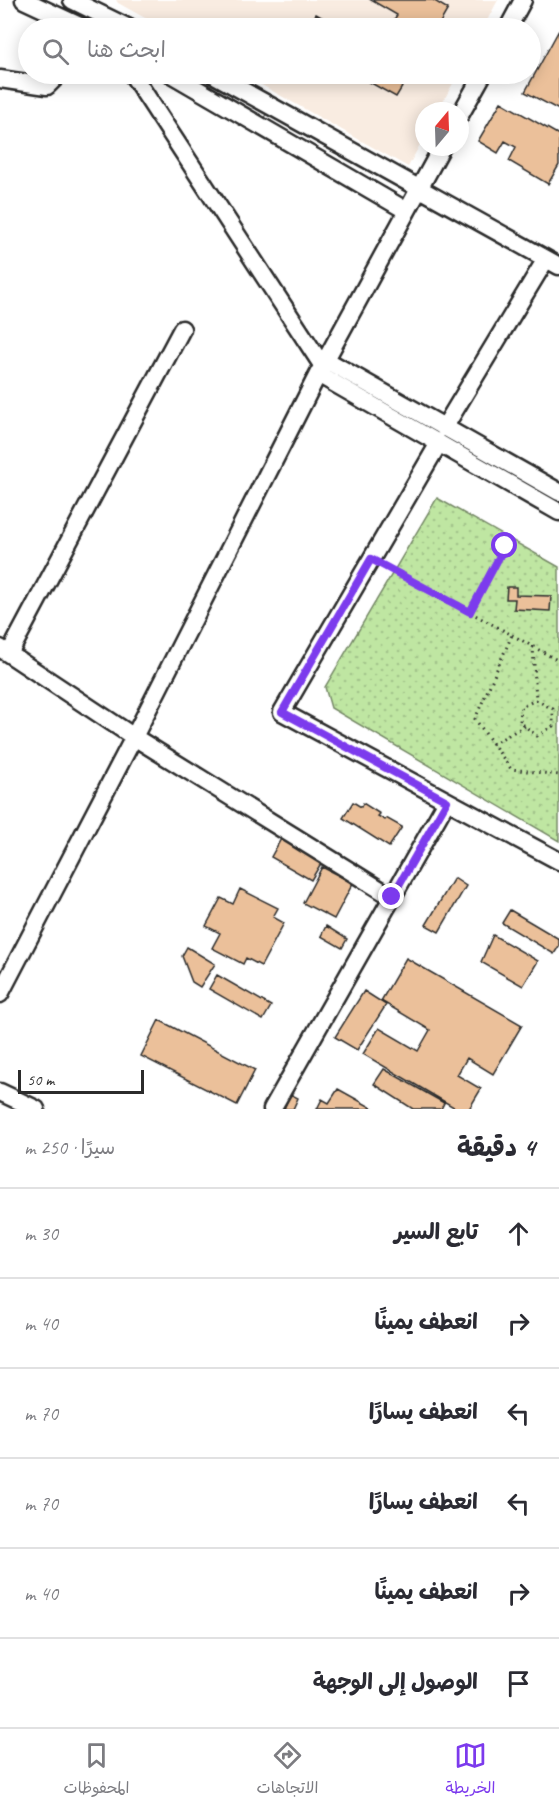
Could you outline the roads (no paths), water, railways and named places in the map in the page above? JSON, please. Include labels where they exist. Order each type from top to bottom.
[{"type":"street","points":[[24,0],[63,18]]},
{"type":"street","points":[[514,18],[524,0]]},
{"type":"street","points":[[78,1],[110,18]]},
{"type":"street","points":[[0,80],[18,82]]},
{"type":"street","points":[[31,84],[47,86],[49,84]]},
{"type":"street","points":[[139,84],[322,366],[442,436],[559,512]]},
{"type":"street","points":[[188,84],[407,211]]},
{"type":"street","points":[[231,84],[553,263],[442,436],[282,712],[559,861]]},
{"type":"street","points":[[467,102],[477,84]]},
{"type":"street","points":[[0,994],[134,737],[322,366],[437,156]]},
{"type":"street","points":[[182,329],[5,651],[134,737],[392,897]]},
{"type":"street","points":[[442,436],[559,492]]},
{"type":"street","points":[[272,1109],[447,801]]},
{"type":"street","points":[[0,1092],[36,1109]]}]
